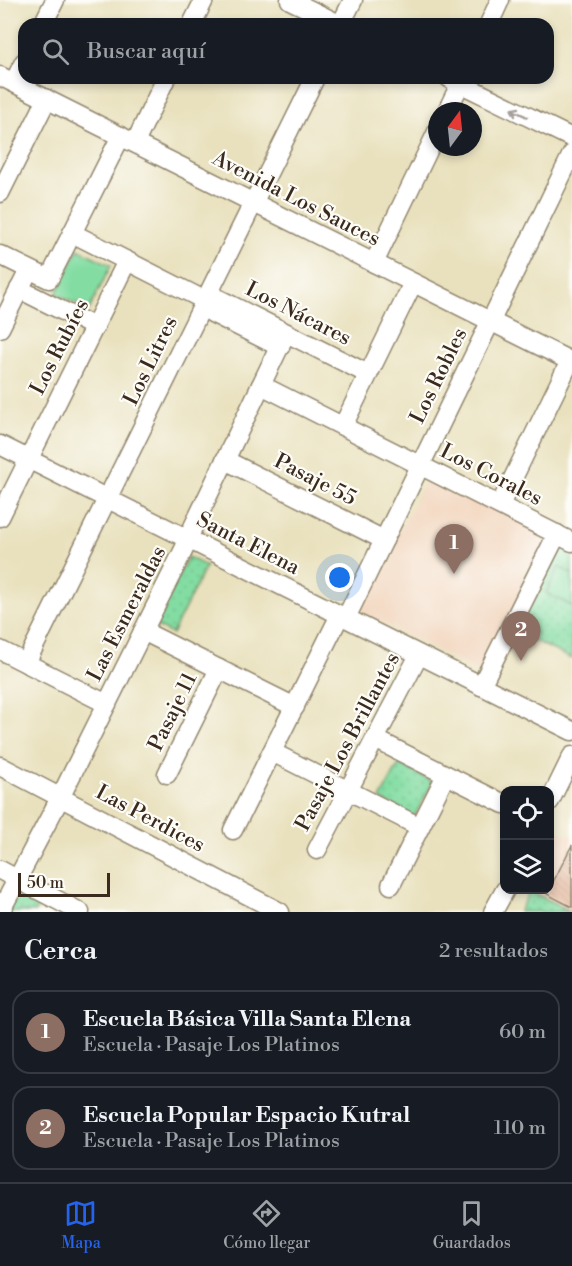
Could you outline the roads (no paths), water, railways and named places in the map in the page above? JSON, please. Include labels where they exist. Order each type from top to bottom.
[{"type":"street","points":[[46,18],[55,0]]},
{"type":"street","points":[[195,18],[204,0]]},
{"type":"street","points":[[290,0],[328,18]]},
{"type":"street","points":[[343,18],[353,0]]},
{"type":"street","points":[[492,18],[500,0]]},
{"type":"street","points":[[7,79],[18,68]]},
{"type":"street","name":"Avenida Los Sauces","points":[[7,79],[571,362]]},
{"type":"street","points":[[0,255],[49,279],[72,233],[162,84]]},
{"type":"street","name":"Los Litres","points":[[26,663],[312,84]]},
{"type":"street","points":[[450,102],[456,84]]},
{"type":"street","points":[[465,84],[572,138]]},
{"type":"street","points":[[0,193],[47,99]]},
{"type":"street","points":[[374,263],[428,151]]},
{"type":"street","name":"Los Robles","points":[[233,830],[295,707],[384,540],[572,153]]},
{"type":"street","name":"Los Nácares","points":[[72,233],[206,301],[219,299],[283,340],[368,374]]},
{"type":"street","name":"Los Rubíes","points":[[0,517],[128,261]]},
{"type":"street","points":[[0,328],[29,269]]},
{"type":"street","points":[[343,426],[413,283]]},
{"type":"street","points":[[19,289],[95,327]]},
{"type":"street","name":"Las Esmeraldas","points":[[0,912],[60,798],[189,539],[283,340]]},
{"type":"street","points":[[500,505],[571,362]]},
{"type":"street","name":"Los Corales","points":[[261,385],[568,539]]},
{"type":"street","name":"Santa Elena","points":[[0,445],[572,731]]},
{"type":"street","name":"Pasaje 55","points":[[225,460],[384,540]]},
{"type":"street","points":[[481,686],[568,539]]},
{"type":"street","points":[[143,631],[295,707]]},
{"type":"street","points":[[0,650],[107,704]]},
{"type":"street","name":"Pasaje Los Brillantes","points":[[317,850],[419,655]]},
{"type":"street","name":"Pasaje 11","points":[[167,774],[219,669]]},
{"type":"street","points":[[375,739],[500,802]]},
{"type":"street","points":[[272,752],[420,826]]},
{"type":"street","points":[[554,791],[572,756]]},
{"type":"street","name":"Las Perdices","points":[[0,766],[269,910]]},
{"type":"street","points":[[391,885],[446,775]]},
{"type":"street","points":[[0,870],[80,912]]},
{"type":"street","points":[[493,912],[503,894]]},
{"type":"place","name":"Escuela Básica Villa Santa Elena","points":[[454,574]]},
{"type":"place","name":"Escuela Popular Espacio Kutral","points":[[521,661]]}]
